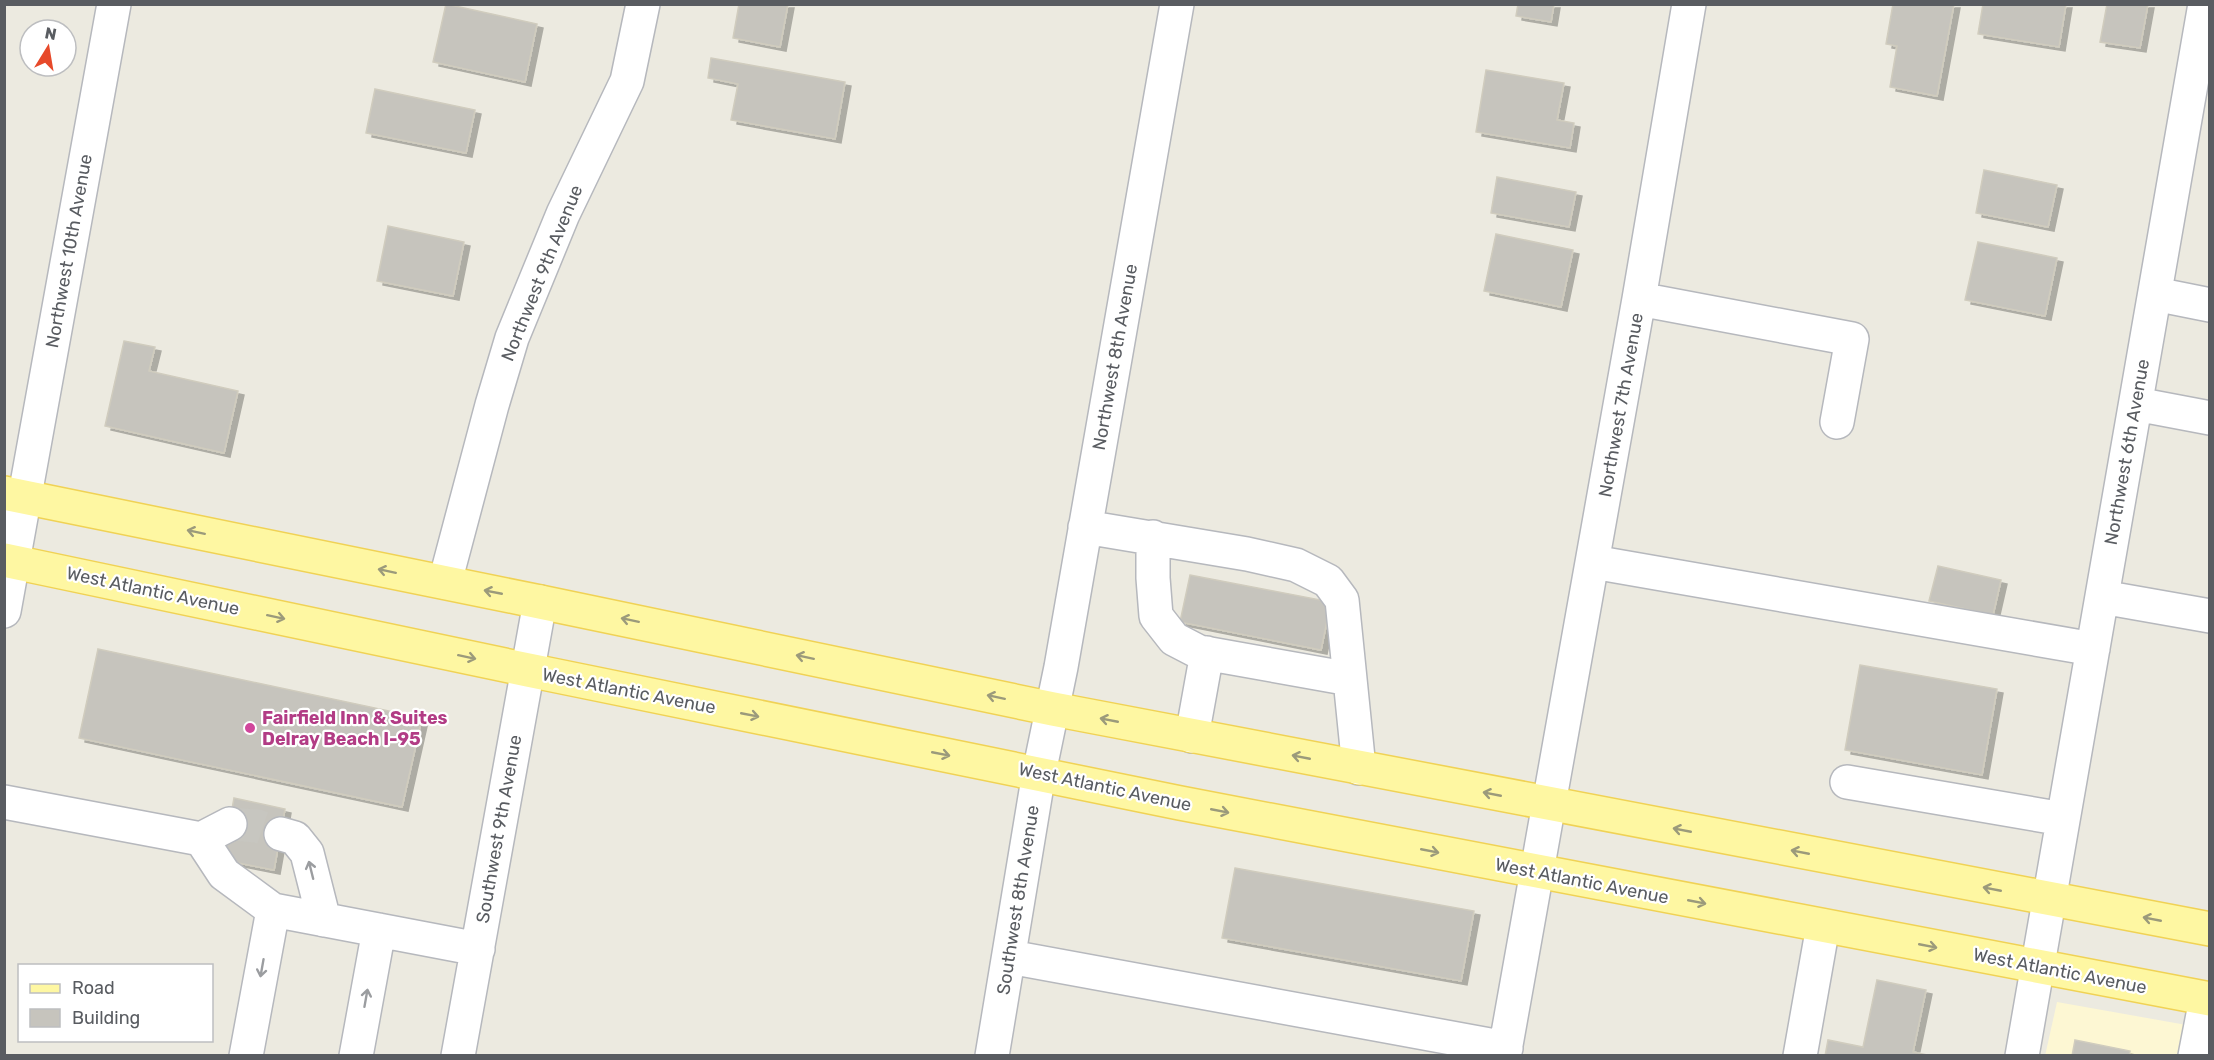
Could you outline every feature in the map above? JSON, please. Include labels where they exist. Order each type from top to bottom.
[{"type":"main road","points":[[15,495],[1053,709],[2210,929]]},
{"type":"main road","name":"West Atlantic Avenue","points":[[9,561],[1180,803],[2208,999]]},
{"type":"street","name":"Northwest 9th Avenue","points":[[445,582],[512,338],[563,214],[627,81],[643,4]]},
{"type":"street","name":"Northwest 8th Avenue","points":[[1053,709],[1177,4]]},
{"type":"street","name":"Northwest 7th Avenue","points":[[1505,1052],[1593,562],[1689,4]]},
{"type":"street","name":"Northwest 6th Avenue","points":[[2022,1056],[2205,4]]},
{"type":"street","name":"Northwest 10th Avenue","points":[[4,611],[15,495],[111,5]]},
{"type":"street","points":[[2154,294],[2210,305]]},
{"type":"street","points":[[1639,299],[1852,339],[1838,422]]},
{"type":"street","points":[[2136,404],[2210,418]]},
{"type":"street","points":[[1085,527],[1153,537],[1296,565],[1328,580],[1342,600],[1359,768]]},
{"type":"street","points":[[1153,537],[1156,616],[1174,639],[1199,652],[1350,679]]},
{"type":"street","points":[[1593,562],[2093,649]]},
{"type":"street","points":[[2102,597],[2210,616]]},
{"type":"street","name":"Southwest 9th Avenue","points":[[458,1056],[540,602]]},
{"type":"street","points":[[1192,736],[1207,653]]},
{"type":"street","name":"Southwest 8th Avenue","points":[[992,1056],[1039,773],[1053,709]]},
{"type":"street","points":[[1847,782],[2063,819]]},
{"type":"street","points":[[4,802],[201,839],[230,824]]},
{"type":"street","points":[[280,834],[295,838],[307,853],[324,920]]},
{"type":"street","points":[[201,839],[224,874],[273,910],[478,949]]},
{"type":"street","points":[[246,1056],[273,910]]},
{"type":"street","points":[[1800,1056],[1823,926]]},
{"type":"street","points":[[356,1056],[379,930]]},
{"type":"street","points":[[1010,957],[1505,1052]]},
{"type":"street","points":[[2195,1056],[2208,999]]},
{"type":"shaded area","points":[[2057,1002],[2209,1029],[2209,1055],[2045,1056]]},
{"type":"building","points":[[446,4],[537,24],[525,82],[433,62]]},
{"type":"building","points":[[739,4],[788,4],[780,47],[733,38]]},
{"type":"building","points":[[1518,4],[1554,4],[1551,22],[1516,16]]},
{"type":"building","points":[[1893,4],[1954,4],[1937,96],[1890,87],[1897,46],[1886,44]]},
{"type":"building","points":[[1983,4],[2066,4],[2059,47],[1978,34]]},
{"type":"building","points":[[2107,4],[2148,4],[2140,48],[2100,42]]},
{"type":"building","points":[[711,58],[845,82],[835,139],[731,120],[738,84],[708,78]]},
{"type":"building","points":[[1486,70],[1564,83],[1557,120],[1574,123],[1570,148],[1476,132]]},
{"type":"building","points":[[375,89],[475,110],[466,153],[366,133]]},
{"type":"building","points":[[1984,170],[2057,185],[2048,227],[1976,213]]},
{"type":"building","points":[[1497,177],[1576,192],[1569,227],[1491,213]]},
{"type":"building","points":[[388,226],[464,242],[453,296],[377,281]]},
{"type":"building","points":[[1496,234],[1573,250],[1561,307],[1484,291]]},
{"type":"building","points":[[1978,242],[2057,258],[2045,316],[1965,300]]},
{"type":"building","points":[[124,341],[155,347],[149,371],[238,391],[224,453],[105,426]]},
{"type":"building","points":[[1938,566],[2001,580],[1993,615],[1929,601]]},
{"type":"building","points":[[1190,575],[1331,602],[1321,650],[1180,622]]},
{"type":"building","name":"Fairfield Inn & Suites Delray Beach I-95","points":[[98,649],[422,718],[402,807],[79,738]]},
{"type":"building","points":[[1860,665],[1997,689],[1982,775],[1845,750]]},
{"type":"building","points":[[234,798],[285,809],[274,870],[223,860]]},
{"type":"building","points":[[1235,868],[1474,911],[1461,981],[1222,938]]},
{"type":"building","points":[[1877,980],[1926,990],[1913,1052],[1932,1056],[1825,1056],[1828,1040],[1863,1047]]},
{"type":"building","points":[[2075,1040],[2130,1051],[2129,1056],[2072,1056]]},
{"type":"tunnel","points":[[230,824],[257,826],[281,834]]},
{"type":"place","name":"Fairfield Inn & Suites Delray Beach I-95","points":[[250,728]]}]
